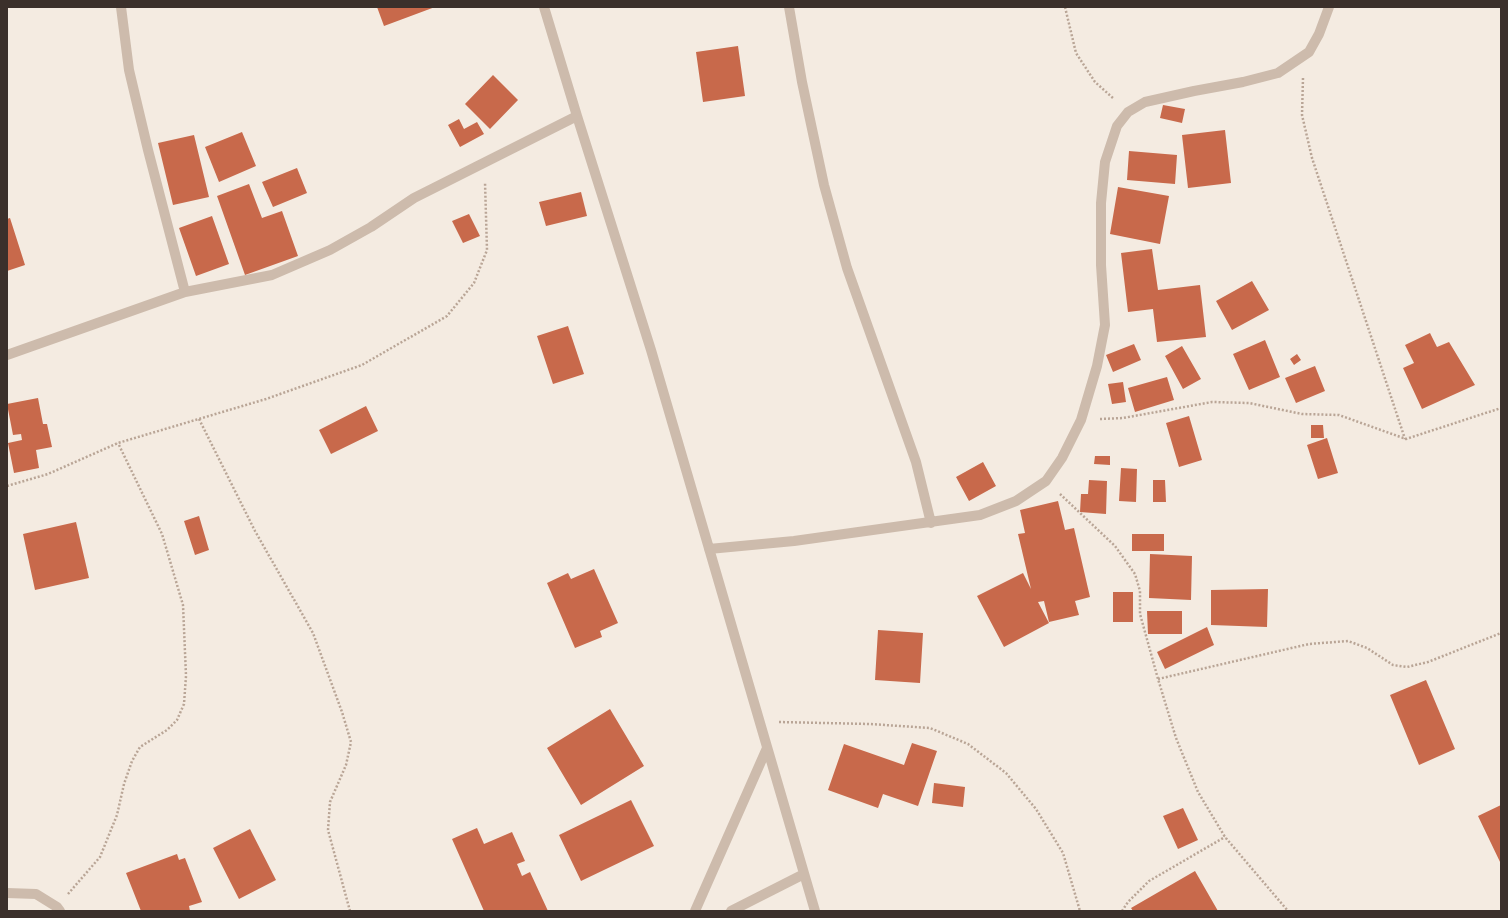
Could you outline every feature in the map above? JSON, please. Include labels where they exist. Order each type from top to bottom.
[{"type":"street","points":[[122,7],[129,70],[185,292]]},
{"type":"street","points":[[544,7],[651,350],[815,911]]},
{"type":"street","points":[[789,7],[802,82],[824,185],[842,253],[916,462],[931,523]]},
{"type":"street","points":[[709,549],[794,541],[980,516],[1016,501],[1046,481],[1062,458],[1081,420],[1097,366],[1104,325],[1101,265],[1101,203],[1105,162],[1117,126],[1128,112],[1145,102],[1243,82],[1278,73],[1309,52],[1319,34],[1329,7]]},
{"type":"street","points":[[7,355],[185,292],[272,275],[330,250],[371,227],[414,198],[577,116]]},
{"type":"street","points":[[695,911],[767,748]]},
{"type":"street","points":[[731,911],[804,874]]},
{"type":"street","points":[[7,893],[36,894],[58,909]]},
{"type":"path","points":[[1065,7],[1076,53],[1095,82],[1128,112]]},
{"type":"path","points":[[1309,52],[1302,83],[1302,116],[1312,158],[1406,439]]},
{"type":"path","points":[[7,486],[48,474],[118,443],[266,399],[362,365],[447,316],[474,283],[487,250],[484,162]]},
{"type":"path","points":[[1081,420],[1123,418],[1212,402],[1249,403],[1302,414],[1339,415],[1406,439],[1501,408]]},
{"type":"path","points":[[199,419],[255,531],[313,633],[342,712],[351,742],[346,765],[330,802],[328,830],[350,911]]},
{"type":"path","points":[[58,909],[100,857],[117,815],[126,778],[132,761],[140,747],[167,730],[177,720],[184,704],[186,676],[183,605],[162,534],[118,443]]},
{"type":"path","points":[[1046,481],[1115,546],[1135,574],[1140,591],[1140,614],[1158,679],[1176,738],[1198,792],[1225,837],[1288,911]]},
{"type":"path","points":[[1158,679],[1309,644],[1348,641],[1367,648],[1393,665],[1407,667],[1428,662],[1501,633]]},
{"type":"path","points":[[759,722],[870,724],[930,728],[968,744],[1006,773],[1036,809],[1063,853],[1080,911]]},
{"type":"path","points":[[1122,911],[1128,902],[1149,881],[1225,837]]},
{"type":"building","points":[[377,7],[435,7],[384,26]]},
{"type":"building","points":[[738,46],[745,96],[703,102],[696,52]]},
{"type":"building","points":[[493,75],[518,100],[490,129],[465,104]]},
{"type":"building","points":[[1163,105],[1185,109],[1182,123],[1160,118]]},
{"type":"building","points":[[459,119],[464,129],[477,122],[484,134],[460,147],[448,125]]},
{"type":"building","points":[[1225,130],[1231,183],[1188,188],[1182,135]]},
{"type":"building","points":[[242,132],[256,166],[219,182],[205,147]]},
{"type":"building","points":[[194,135],[209,197],[173,205],[158,143]]},
{"type":"building","points":[[1129,151],[1177,155],[1175,184],[1127,180]]},
{"type":"building","points":[[297,168],[307,193],[273,207],[262,182]]},
{"type":"building","points":[[249,184],[262,218],[282,211],[298,256],[245,275],[217,196]]},
{"type":"building","points":[[1118,187],[1169,196],[1160,244],[1110,234]]},
{"type":"building","points":[[581,192],[587,216],[546,226],[539,202]]},
{"type":"building","points":[[469,214],[480,236],[463,243],[452,221]]},
{"type":"building","points":[[212,216],[229,264],[196,276],[179,228]]},
{"type":"building","points":[[10,218],[25,265],[7,271],[7,219]]},
{"type":"building","points":[[1152,249],[1158,290],[1200,285],[1206,337],[1157,342],[1153,309],[1128,312],[1121,253]]},
{"type":"building","points":[[1252,281],[1269,310],[1232,330],[1216,301]]},
{"type":"building","points":[[568,326],[584,374],[553,384],[537,336]]},
{"type":"building","points":[[1430,333],[1437,347],[1449,342],[1475,385],[1422,409],[1403,368],[1414,363],[1405,345]]},
{"type":"building","points":[[1265,340],[1280,377],[1249,390],[1233,354]]},
{"type":"building","points":[[1134,344],[1141,360],[1113,372],[1106,355]]},
{"type":"building","points":[[1182,346],[1201,379],[1183,389],[1165,356]]},
{"type":"building","points":[[1297,354],[1301,360],[1294,365],[1290,359]]},
{"type":"building","points":[[1315,366],[1325,391],[1296,403],[1285,378]]},
{"type":"building","points":[[1167,377],[1174,400],[1135,412],[1128,388]]},
{"type":"building","points":[[1123,382],[1126,402],[1112,404],[1108,384]]},
{"type":"building","points":[[38,398],[43,424],[47,424],[52,447],[36,450],[39,468],[14,473],[8,443],[22,440],[21,434],[13,435],[7,404]]},
{"type":"building","points":[[366,406],[378,431],[331,454],[319,430]]},
{"type":"building","points":[[1189,416],[1202,460],[1179,467],[1166,423]]},
{"type":"building","points":[[1311,425],[1323,425],[1324,438],[1311,438]]},
{"type":"building","points":[[1327,438],[1338,473],[1318,479],[1307,445]]},
{"type":"building","points":[[1095,456],[1110,456],[1110,465],[1094,464]]},
{"type":"building","points":[[983,462],[996,486],[969,501],[956,477]]},
{"type":"building","points":[[1121,468],[1137,469],[1136,502],[1119,501]]},
{"type":"building","points":[[1089,480],[1107,481],[1106,514],[1080,512],[1081,494],[1088,494]]},
{"type":"building","points":[[1153,480],[1165,480],[1166,502],[1153,502]]},
{"type":"building","points":[[1058,501],[1065,530],[1074,528],[1090,597],[1075,601],[1079,615],[1049,622],[1044,601],[1038,602],[1049,623],[1004,647],[977,596],[1023,573],[1031,589],[1018,534],[1025,533],[1020,510]]},
{"type":"building","points":[[199,516],[209,550],[195,555],[184,521]]},
{"type":"building","points":[[76,522],[89,578],[35,590],[23,534]]},
{"type":"building","points":[[1132,534],[1164,534],[1164,551],[1132,551]]},
{"type":"building","points":[[1150,554],[1192,556],[1191,600],[1149,598]]},
{"type":"building","points":[[594,569],[618,623],[600,631],[602,637],[575,648],[547,583],[568,573],[571,579]]},
{"type":"building","points":[[1268,589],[1267,627],[1211,625],[1211,590]]},
{"type":"building","points":[[1113,592],[1133,592],[1133,622],[1113,622]]},
{"type":"building","points":[[1147,611],[1182,611],[1182,634],[1148,634]]},
{"type":"building","points":[[1207,627],[1214,645],[1165,669],[1157,652]]},
{"type":"building","points":[[878,630],[923,633],[920,683],[875,680]]},
{"type":"building","points":[[1426,680],[1455,749],[1419,765],[1390,695]]},
{"type":"building","points":[[610,709],[644,766],[581,805],[547,748]]},
{"type":"building","points":[[912,743],[937,751],[918,806],[883,794],[878,808],[828,790],[844,744],[904,765]]},
{"type":"building","points":[[934,783],[965,787],[963,807],[932,803]]},
{"type":"building","points":[[631,800],[654,846],[581,881],[559,835]]},
{"type":"building","points":[[1501,805],[1501,864],[1478,816]]},
{"type":"building","points":[[1183,808],[1198,840],[1178,849],[1163,816]]},
{"type":"building","points":[[477,828],[484,844],[512,832],[525,861],[517,864],[522,876],[530,872],[548,911],[484,911],[452,839]]},
{"type":"building","points":[[250,829],[276,880],[239,899],[213,848]]},
{"type":"building","points":[[177,854],[179,860],[185,858],[202,902],[189,906],[190,911],[141,911],[126,873]]},
{"type":"building","points":[[1195,871],[1218,911],[1133,911],[1131,908]]}]
